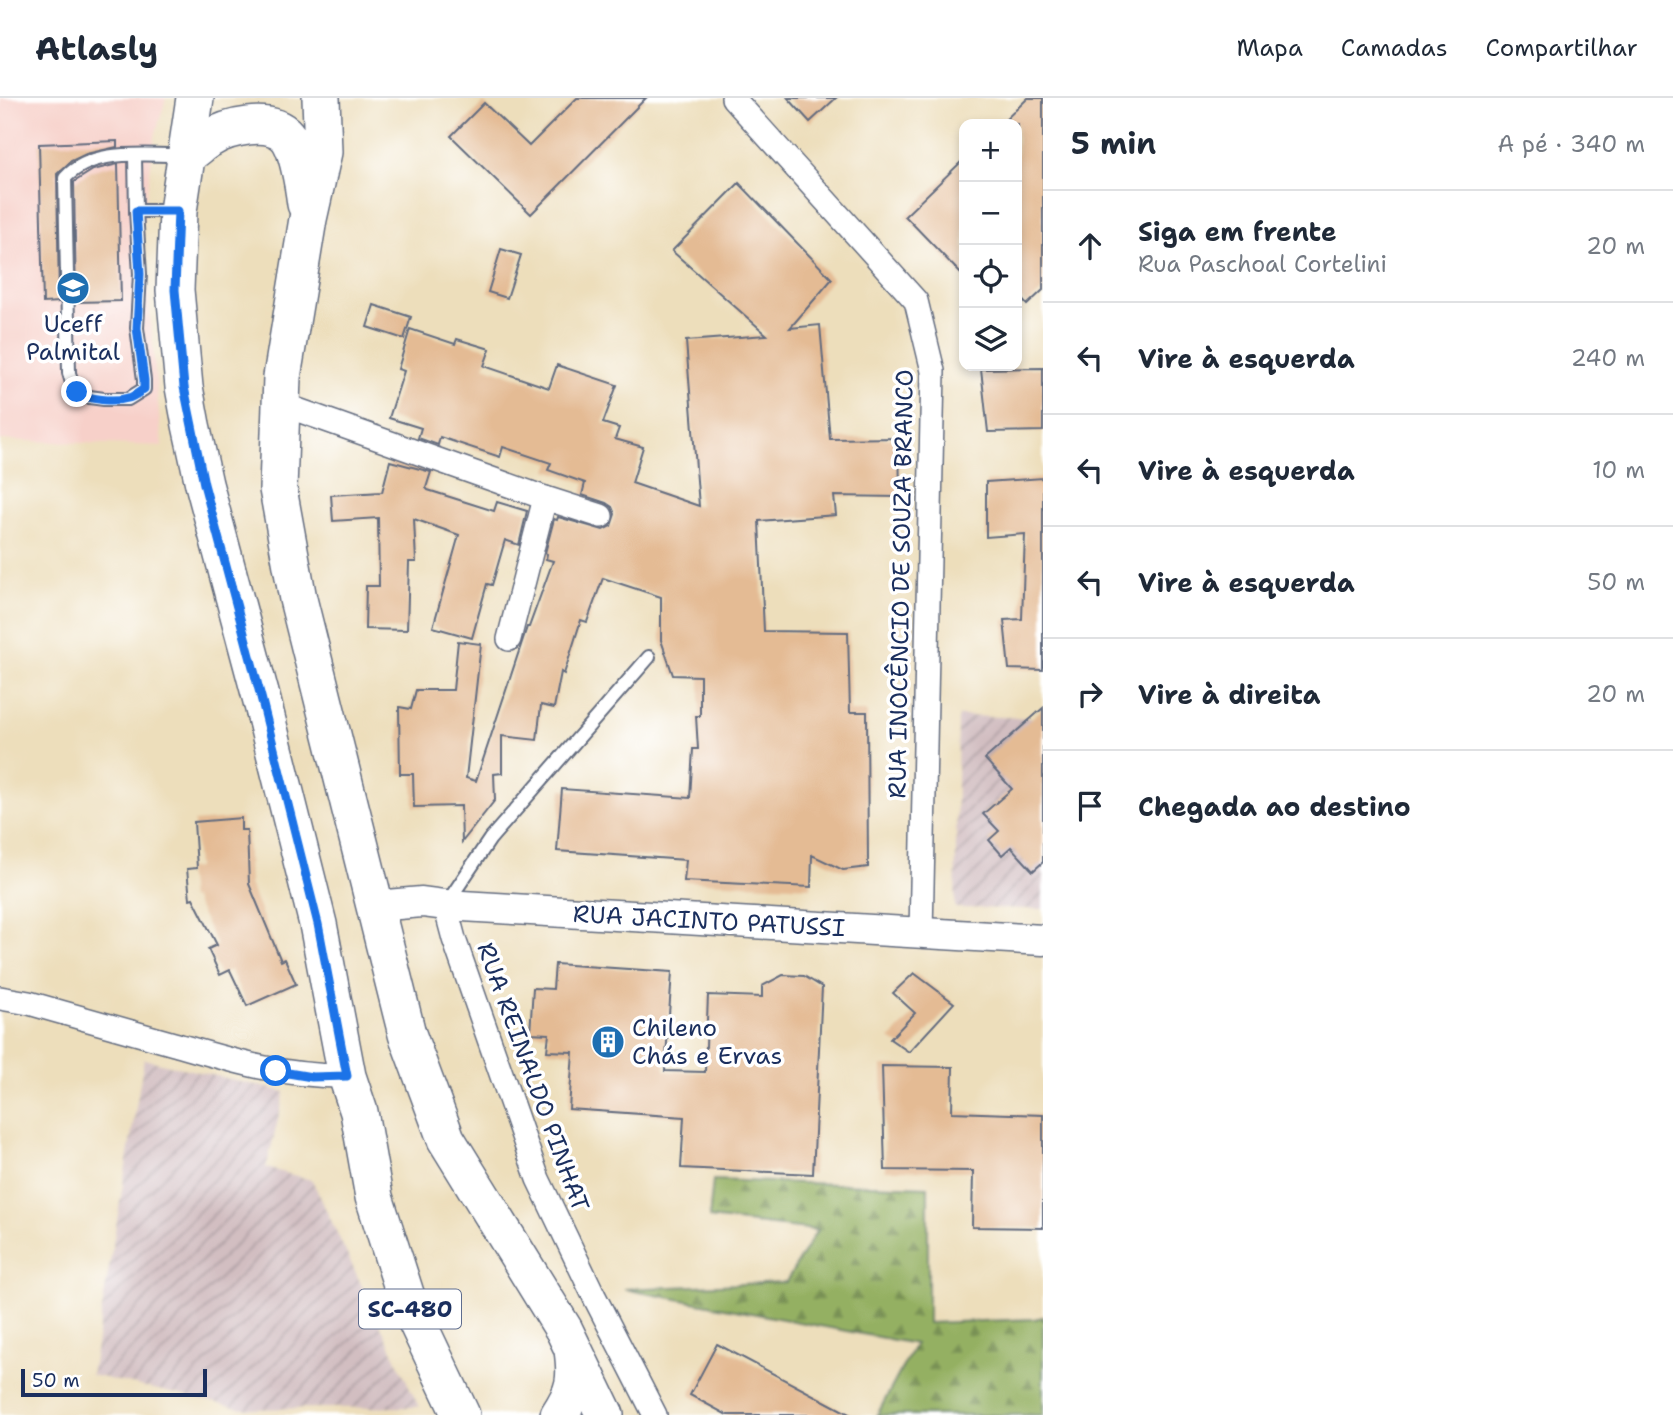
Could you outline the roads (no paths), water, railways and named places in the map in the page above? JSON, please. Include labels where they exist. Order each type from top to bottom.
[{"type":"main road","name":"SC-480","points":[[195,98],[178,211],[175,290],[184,387],[191,425],[213,521],[318,924],[347,1076],[359,1112],[374,1197],[408,1303],[456,1404]]},
{"type":"main road","points":[[321,98],[323,152],[308,219],[282,377],[278,489],[298,599],[407,1034],[446,1139],[573,1348],[605,1415]]},
{"type":"main road","points":[[187,155],[211,137],[239,128],[269,126],[287,136],[302,173],[308,219]]},
{"type":"main road","points":[[559,1415],[572,1395],[576,1368],[573,1348]]},
{"type":"main road","points":[[456,1404],[482,1415]]},
{"type":"street","points":[[323,152],[337,98]]},
{"type":"street","name":"RUA INOCÊNCIO DE SOUZA BRANCO","points":[[733,98],[916,301],[930,359],[933,384],[921,933]]},
{"type":"street","points":[[281,404],[601,516]]},
{"type":"street","points":[[509,639],[545,498]]},
{"type":"street","name":"RUA JACINTO PATUSSI","points":[[376,906],[422,902],[1043,940]]},
{"type":"street","name":"RUA REINALDO PINHAT","points":[[446,905],[471,990],[538,1179],[655,1415]]},
{"type":"street","points":[[0,998],[29,1003],[231,1061],[312,1077],[347,1076]]},
{"type":"lane","points":[[135,156],[140,274],[137,328],[144,389],[128,399],[82,396],[73,386],[69,373],[65,178],[81,164],[101,157],[135,156],[187,155]]},
{"type":"lane","points":[[136,211],[178,211]]},
{"type":"lane","points":[[446,905],[489,839],[649,657]]},
{"type":"place","name":"Uceff Palmital","points":[[73,288]]},
{"type":"place","name":"Chileno Chás e Ervas","points":[[608,1042]]}]
